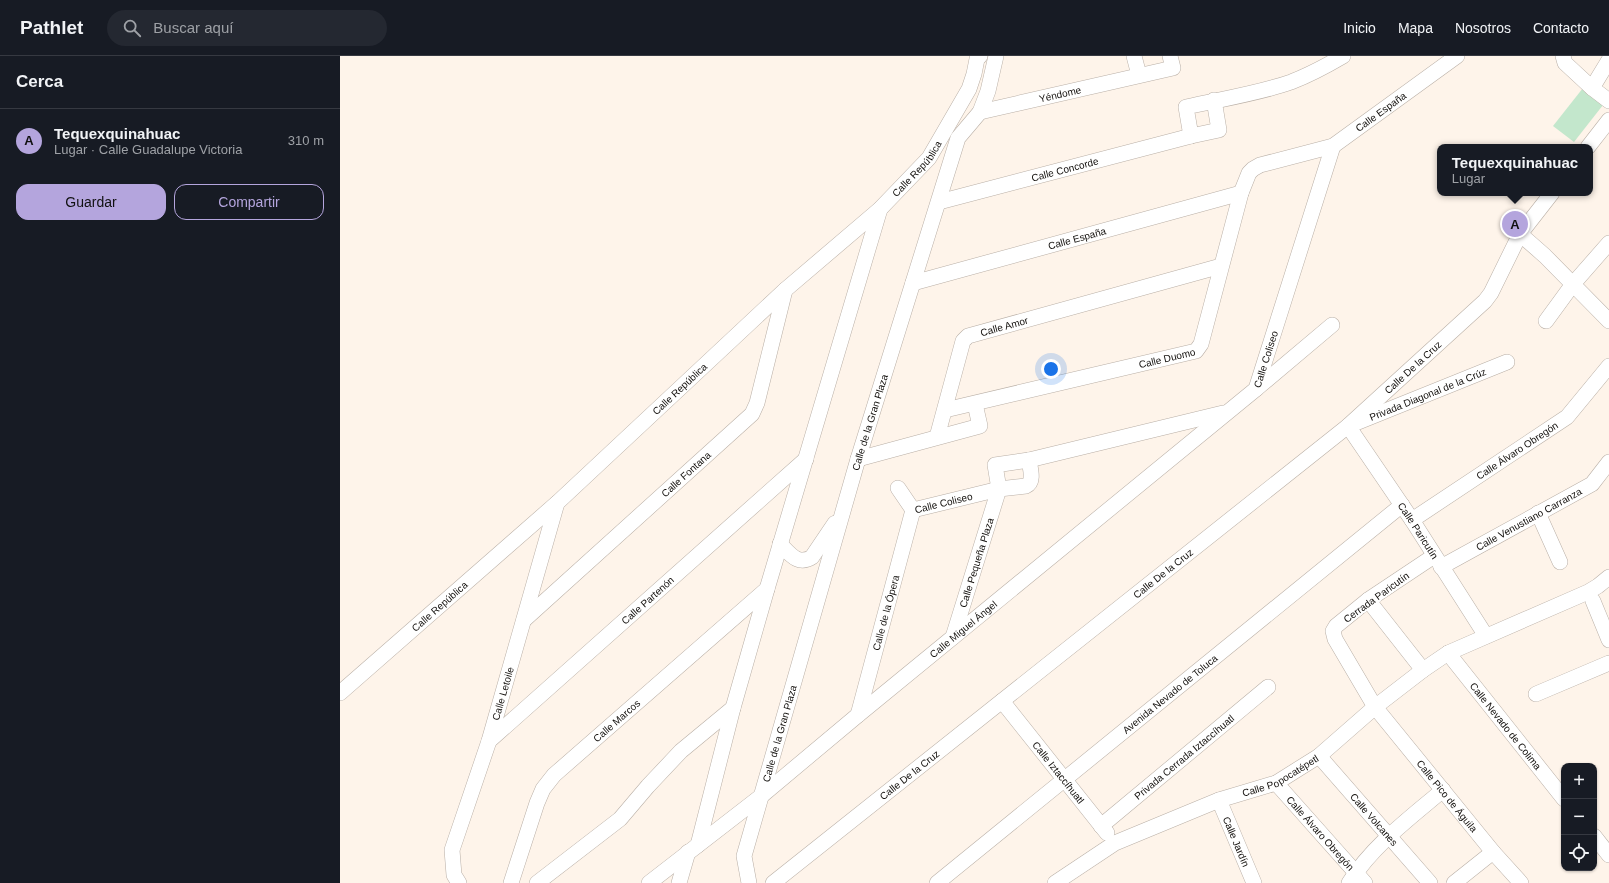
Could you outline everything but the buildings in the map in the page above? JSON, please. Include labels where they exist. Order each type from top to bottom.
[{"type":"street","name":"Calle de la Gran Plaza","points":[[749,883],[744,856],[858,459],[958,138],[980,112],[988,91],[996,56]]},
{"type":"street","points":[[1134,56],[1139,75],[1173,68],[1170,56]]},
{"type":"street","points":[[1214,100],[1219,130],[1191,136],[1186,107],[1214,100],[1264,90],[1291,82],[1343,56]]},
{"type":"street","name":"Calle España","points":[[1253,169],[1260,165],[1333,146],[1457,56]]},
{"type":"street","points":[[1563,56],[1565,63],[1592,88],[1609,101]]},
{"type":"street","name":"Calle República","points":[[340,693],[557,503],[785,290],[880,209],[929,158],[969,89],[978,57]]},
{"type":"street","points":[[1592,88],[1609,60]]},
{"type":"street","name":"Yéndome","points":[[980,112],[1139,75]]},
{"type":"street","points":[[1591,144],[1608,124]]},
{"type":"street","name":"Calle Concorde","points":[[939,202],[1191,136]]},
{"type":"street","name":"Calle Coliseo","points":[[999,489],[995,465],[1028,460],[1227,412],[1256,389],[1333,146]]},
{"type":"street","name":"Calle Duomo","points":[[945,410],[1196,351],[1201,344],[1241,193],[1249,173],[1253,169]]},
{"type":"street","name":"Calle España","points":[[912,283],[1241,193]]},
{"type":"street","name":"Calle De la Cruz","points":[[773,883],[1348,426],[1485,301],[1491,293],[1520,234],[1550,196]]},
{"type":"street","points":[[679,883],[693,849],[780,544],[880,209]]},
{"type":"street","points":[[1520,234],[1545,256],[1609,321]]},
{"type":"street","points":[[1546,321],[1573,284],[1609,243]]},
{"type":"street","name":"Calle Amor","points":[[936,437],[945,410],[963,341],[968,336],[1221,266]]},
{"type":"street","name":"Calle Fontana","points":[[524,620],[752,414],[757,403],[785,290]]},
{"type":"street","points":[[1256,389],[1332,326]]},
{"type":"street","name":"Privada Diagonal de la Crúz","points":[[1348,426],[1507,362]]},
{"type":"street","name":"Calle Álvaro Obregón","points":[[1412,520],[1567,417],[1609,366]]},
{"type":"street","points":[[858,459],[980,426],[975,404]]},
{"type":"street","name":"Calle Miguel Ángel","points":[[649,883],[760,797],[1227,412]]},
{"type":"street","name":"Calle Paricutín","points":[[1348,426],[1412,520],[1486,636]]},
{"type":"street","name":"Calle Partenón","points":[[489,741],[806,458]]},
{"type":"street","name":"Calle Coliseo","points":[[898,488],[913,510],[999,489],[1030,484],[1032,481],[1028,460]]},
{"type":"street","name":"Calle Venustiano Carranza","points":[[1438,562],[1538,513],[1592,484],[1609,462]]},
{"type":"street","name":"Calle Pequeña Plaza","points":[[953,637],[999,489]]},
{"type":"street","name":"Calle Letoile","points":[[454,880],[452,850],[489,741],[557,503]]},
{"type":"street","name":"Avenida Nevado de Toluca","points":[[937,883],[1402,506]]},
{"type":"street","name":"Calle de la Ópera","points":[[858,715],[913,510]]},
{"type":"street","points":[[780,544],[796,559],[804,561],[812,557],[843,511]]},
{"type":"street","points":[[1538,513],[1560,562]]},
{"type":"street","name":"Cerrada Paricutín","points":[[1375,707],[1335,639],[1333,631],[1336,626],[1368,600],[1438,562]]},
{"type":"street","name":"Calle Popocatépetl","points":[[1055,883],[1115,844],[1219,800],[1276,783],[1319,756],[1375,707],[1423,670],[1448,653],[1588,592],[1598,586],[1609,576]]},
{"type":"street","name":"Calle Marcos","points":[[511,883],[537,803],[543,790],[554,775],[767,589]]},
{"type":"street","points":[[1368,600],[1423,670]]},
{"type":"street","points":[[1593,601],[1609,640]]},
{"type":"street","name":"Calle Nevado de Colima","points":[[1448,653],[1561,795]]},
{"type":"street","points":[[1536,694],[1609,664]]},
{"type":"street","name":"Privada Cerrada Iztaccíhuatl","points":[[1101,826],[1268,687]]},
{"type":"street","name":"Calle Iztaccíhuatl","points":[[1002,701],[1115,844]]},
{"type":"street","name":"Calle Pico de Águila","points":[[1375,707],[1520,883]]},
{"type":"street","points":[[537,883],[620,819],[681,751],[733,708]]},
{"type":"street","name":"Calle Volcanes","points":[[1319,756],[1430,883]]},
{"type":"street","name":"Calle Álvaro Obregón","points":[[1276,783],[1356,879]]},
{"type":"street","points":[[1356,879],[1389,837],[1443,790]]},
{"type":"street","name":"Calle Jardín","points":[[1219,800],[1254,883]]},
{"type":"street","points":[[1597,840],[1609,855]]},
{"type":"street","points":[[1454,883],[1493,852]]},
{"type":"green space","points":[[1583,88],[1603,105],[1574,142],[1553,126]]},
{"type":"place","name":"Tequexquinahuac","points":[[1515,224]]}]
